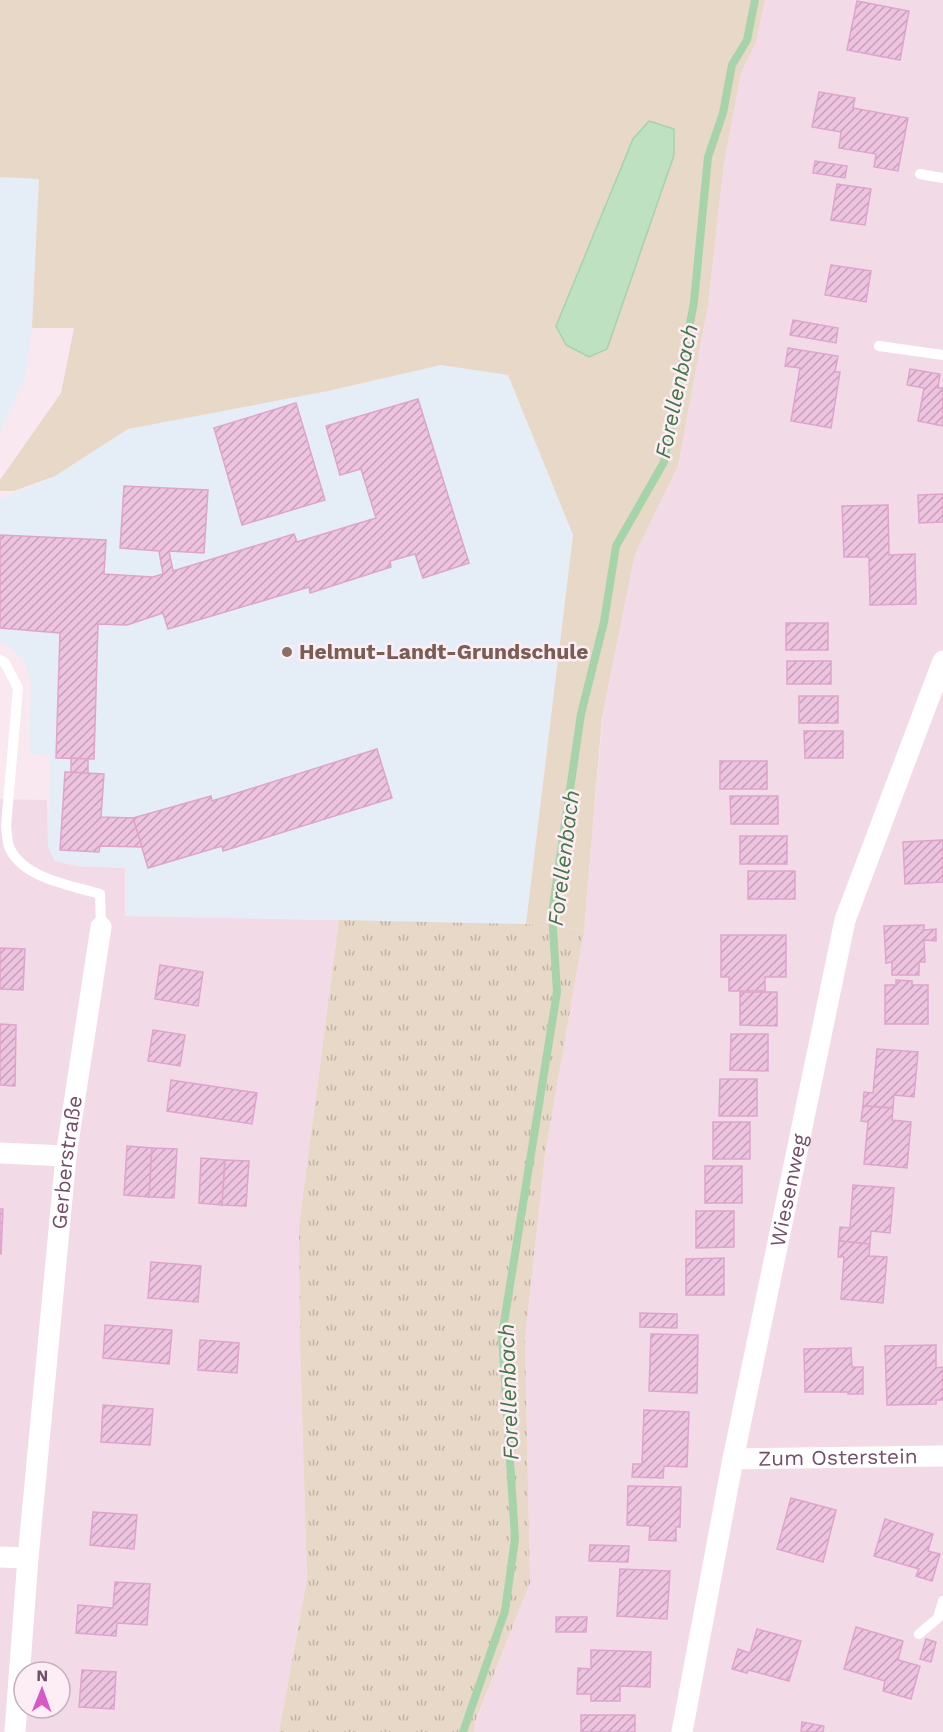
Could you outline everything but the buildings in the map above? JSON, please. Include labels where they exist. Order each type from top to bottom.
[{"type":"street","name":"Wiesenweg","points":[[682,1732],[733,1459],[845,920],[937,695],[943,662]]},
{"type":"street","name":"Gerberstraße","points":[[15,1732],[28,1558],[66,1156],[101,927]]},
{"type":"street","points":[[0,1153],[66,1156]]},
{"type":"street","name":"Zum Osterstein","points":[[733,1459],[943,1456]]},
{"type":"street","points":[[0,1557],[28,1558]]},
{"type":"lane","points":[[920,174],[943,178]]},
{"type":"lane","points":[[879,346],[943,355]]},
{"type":"lane","name":"Gerberstraße","points":[[0,660],[6,663],[18,688],[6,826],[9,848],[20,862],[40,875],[100,894],[101,927]]},
{"type":"lane","points":[[918,1634],[938,1618],[943,1601]]},
{"type":"shaded area","points":[[765,0],[943,0],[943,1732],[474,1732],[475,1723],[530,1583],[525,1339],[545,1154],[584,929],[603,714],[635,554],[678,466],[708,305],[724,163],[741,73],[756,43]]},
{"type":"shaded area","points":[[649,121],[674,129],[674,155],[607,349],[589,357],[566,345],[556,326],[633,139]]},
{"type":"shaded area","points":[[0,177],[39,178],[32,328],[25,379],[0,432]]},
{"type":"shaded area","name":"Helmut-Landt-Grundschule","points":[[441,365],[508,375],[573,535],[526,924],[125,916],[125,868],[77,866],[55,861],[48,847],[50,755],[29,754],[31,684],[24,660],[0,642],[0,499],[55,476],[128,429],[328,391]]},
{"type":"shaded area","points":[[0,799],[47,800],[48,847],[55,861],[77,866],[125,868],[125,916],[339,920],[299,1226],[307,1579],[279,1732],[0,1732]]},
{"type":"green space","points":[[0,0],[765,0],[756,43],[741,73],[724,163],[708,305],[678,466],[635,554],[602,718],[584,930],[526,924],[573,535],[508,375],[441,365],[328,391],[128,429],[55,476],[14,491],[0,491],[0,480],[61,393],[74,328],[32,328],[39,179],[0,177]]},
{"type":"green space","points":[[339,920],[526,924],[584,930],[545,1154],[525,1339],[530,1583],[475,1722],[474,1732],[279,1732],[307,1579],[299,1226]]},
{"type":"waterway","name":"Forellenbach","points":[[463,1732],[505,1611],[515,1539],[502,1335],[557,992],[552,913],[581,714],[604,622],[616,546],[664,462],[694,302],[708,157],[723,113],[732,65],[747,40],[755,0]]},
{"type":"place","name":"Helmut-Landt-Grundschule","points":[[287,652]]}]
